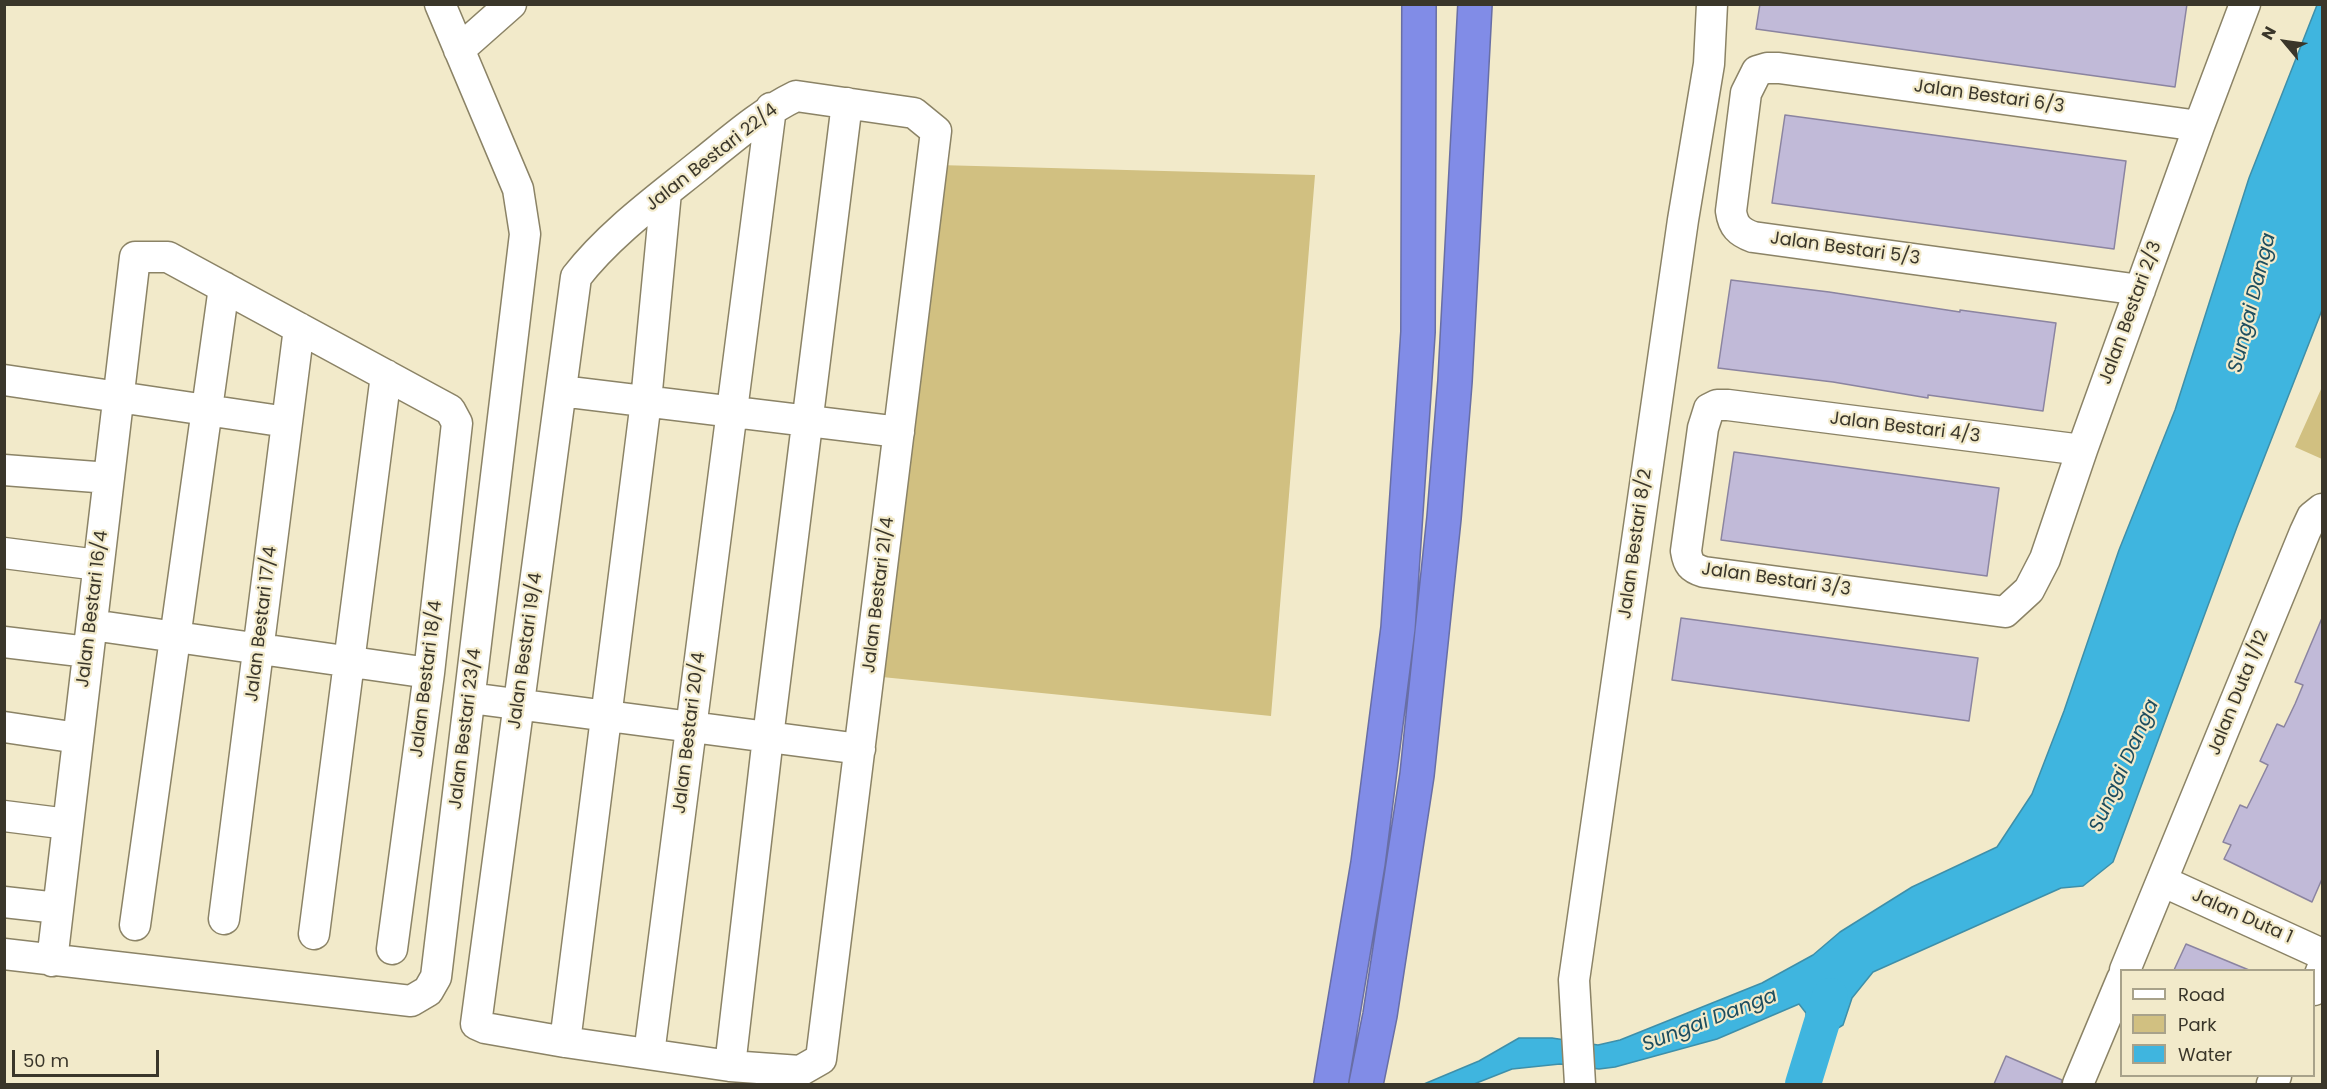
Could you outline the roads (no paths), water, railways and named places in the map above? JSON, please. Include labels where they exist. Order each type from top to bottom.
[{"type":"highway","points":[[1331,1084],[1370,851],[1399,617],[1418,332],[1419,4]]},
{"type":"highway","points":[[1366,1084],[1380,1015],[1417,775],[1444,518],[1455,381],[1475,4]]},
{"type":"street","name":"Jalan Bestari 23/4","points":[[4,954],[411,1001],[428,991],[436,977],[525,234],[518,189],[440,4]]},
{"type":"street","name":"Jalan Bestari 8/2","points":[[1580,1084],[1574,980],[1681,231],[1709,64],[1712,4]]},
{"type":"street","name":"Jalan Bestari 2/3","points":[[2005,612],[2029,590],[2045,560],[2082,450],[2245,4]]},
{"type":"street","points":[[459,50],[509,5]]},
{"type":"street","name":"Jalan Bestari 6/3","points":[[1779,68],[2199,126]]},
{"type":"street","name":"Jalan Bestari 5/3","points":[[1779,68],[1757,71],[1746,93],[1731,211],[1736,228],[1743,234],[2140,290]]},
{"type":"street","name":"Jalan Bestari 22/4","points":[[576,278],[593,255],[666,192],[771,108],[796,96],[914,113],[936,131]]},
{"type":"street","points":[[666,192],[646,401],[565,1042],[730,1066],[768,737],[847,103]]},
{"type":"street","name":"Jalan Bestari 20/4","points":[[649,1054],[771,108]]},
{"type":"street","name":"Jalan Bestari 21/4","points":[[730,1066],[800,1071],[821,1059],[936,131]]},
{"type":"street","name":"Jalan Bestari 16/4","points":[[52,961],[135,257],[168,257],[224,288]]},
{"type":"street","name":"Jalan Bestari 19/4","points":[[565,1042],[477,1024],[576,278]]},
{"type":"street","points":[[135,925],[224,288],[386,375],[347,662],[314,934]]},
{"type":"street","name":"Jalan Bestari 17/4","points":[[224,919],[299,328]]},
{"type":"street","name":"Jalan Bestari 18/4","points":[[386,375],[450,410],[457,423],[429,673],[393,949]]},
{"type":"street","points":[[4,381],[287,422]]},
{"type":"street","points":[[561,391],[899,432]]},
{"type":"street","name":"Jalan Bestari 3/3","points":[[1728,405],[1717,405],[1709,409],[1703,428],[1686,551],[1687,561],[1692,568],[1704,572],[2005,612]]},
{"type":"street","name":"Jalan Bestari 4/3","points":[[1728,405],[2082,450]]},
{"type":"street","points":[[4,470],[109,478]]},
{"type":"street","name":"Jalan Duta 1/12","points":[[2125,969],[2305,532],[2312,517],[2322,509]]},
{"type":"street","points":[[4,553],[98,565]]},
{"type":"street","points":[[4,642],[175,637],[429,673]]},
{"type":"street","points":[[470,698],[860,749]]},
{"type":"street","points":[[4,727],[78,738]]},
{"type":"street","points":[[4,816],[68,824]]},
{"type":"street","name":"Jalan Duta 1","points":[[2162,881],[2322,954]]},
{"type":"street","points":[[4,902],[58,908]]},
{"type":"street","points":[[2315,985],[2322,969]]},
{"type":"street","points":[[2078,1084],[2120,981]]},
{"type":"water","name":"Sungai Danga","points":[[2317,5],[2322,5],[2322,310],[2237,527],[2113,862],[2083,886],[2061,888],[1873,972],[1852,998],[1843,1025],[1828,1034],[1824,1043],[1816,1044],[1807,1039],[1806,1013],[1799,1004],[1717,1039],[1615,1067],[1599,1069],[1560,1064],[1512,1069],[1474,1084],[1424,1084],[1479,1061],[1519,1038],[1552,1038],[1598,1045],[1620,1040],[1762,983],[1813,955],[1840,932],[1912,887],[1997,847],[2032,794],[2064,711],[2119,550],[2175,410],[2249,178]]},
{"type":"waterway","points":[[1803,1084],[1830,996]]}]
